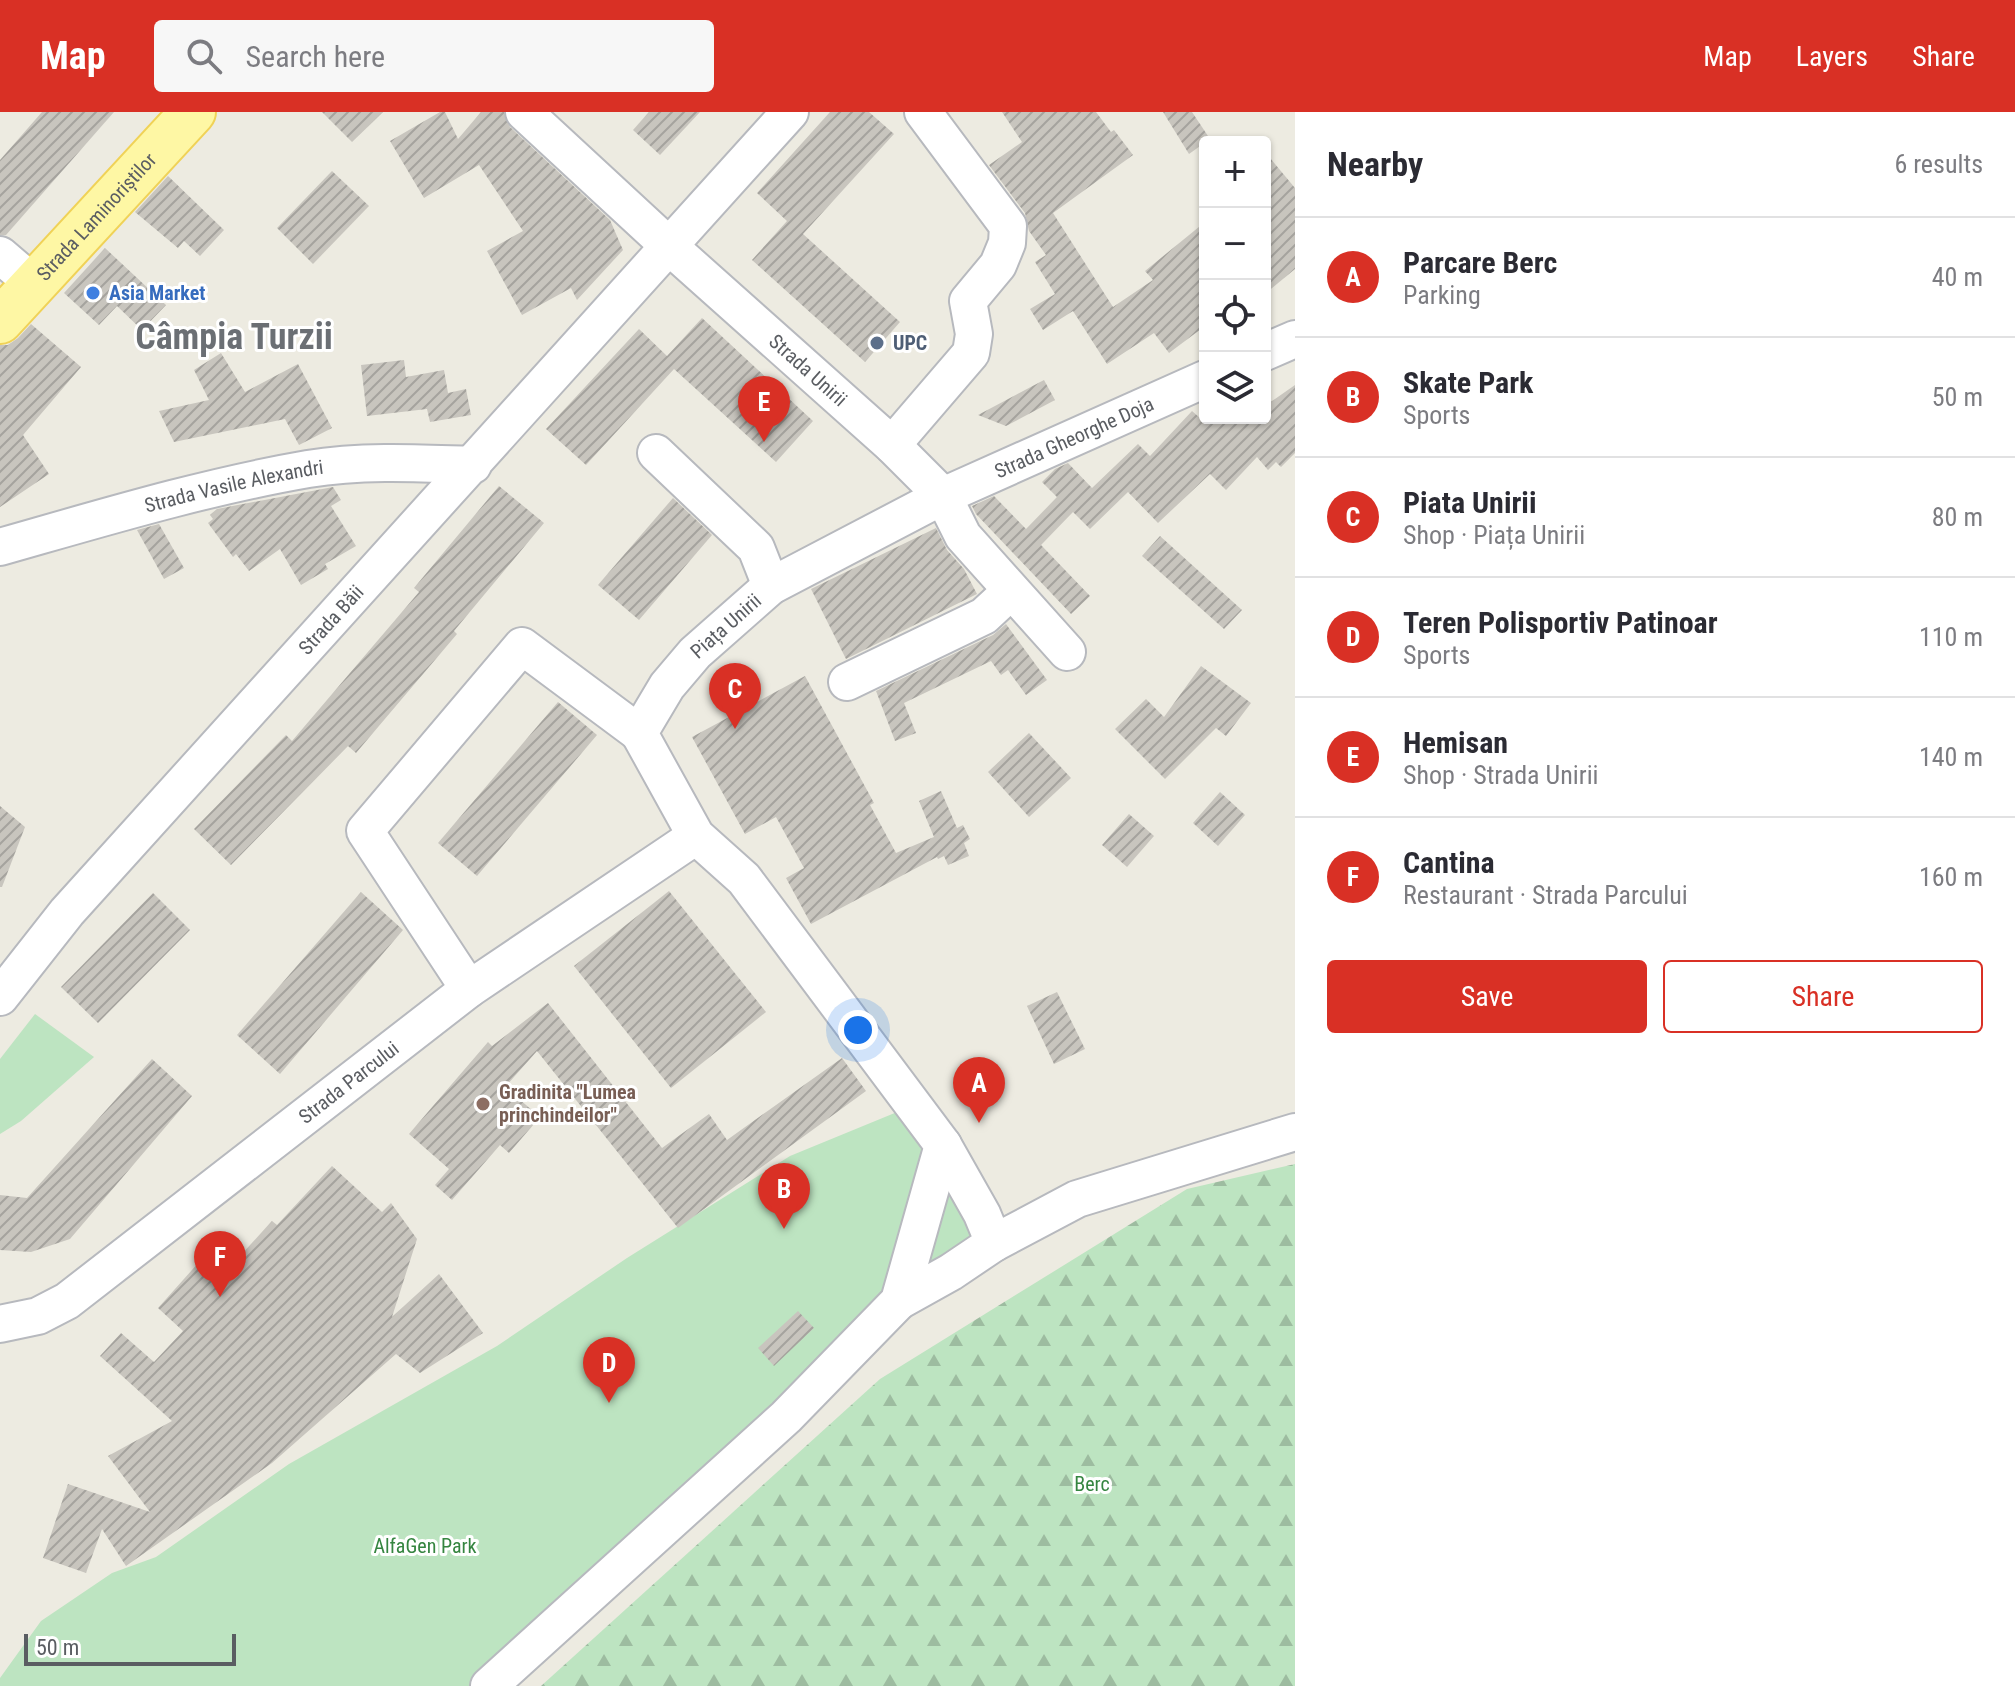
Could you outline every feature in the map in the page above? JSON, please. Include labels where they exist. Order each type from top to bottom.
[{"type":"main road","name":"Strada Laminoriștilor","points":[[0,321],[193,112]]},
{"type":"street","points":[[524,112],[670,247]]},
{"type":"street","name":"Strada Băii","points":[[0,997],[67,912],[790,112]]},
{"type":"street","points":[[892,445],[971,353],[974,334],[968,301],[998,265],[1007,243],[1008,226],[923,112]]},
{"type":"street","name":"Strada Unirii","points":[[670,247],[892,445],[943,496],[963,536],[1067,652]]},
{"type":"street","points":[[0,255],[34,284]]},
{"type":"street","points":[[1271,349],[1295,339]]},
{"type":"street","name":"Strada Gheorghe Doja","points":[[943,496],[1199,382]]},
{"type":"street","points":[[656,453],[756,548],[771,586]]},
{"type":"street","name":"Strada Vasile Alexandri","points":[[0,547],[151,504],[311,469],[400,462],[473,465]]},
{"type":"street","name":"Piața Unirii","points":[[639,733],[667,686],[695,653],[771,586],[943,496]]},
{"type":"street","points":[[847,682],[984,616],[1011,591]]},
{"type":"street","points":[[469,989],[365,831],[522,646],[639,733],[696,836],[744,879],[943,1145],[982,1214],[994,1243]]},
{"type":"street","name":"Strada Parcului","points":[[0,1324],[38,1316],[67,1301],[469,989],[696,836]]},
{"type":"street","points":[[489,1686],[786,1417],[899,1301],[994,1243],[1077,1199],[1295,1132]]},
{"type":"street","points":[[899,1301],[943,1145]]},
{"type":"green space","points":[[35,1014],[94,1057],[21,1121],[0,1134],[0,1059]]},
{"type":"green space","name":"AlfaGen Park","points":[[902,1110],[928,1163],[885,1304],[474,1686],[0,1686],[0,1678],[41,1621],[112,1573],[156,1557],[289,1464],[497,1346],[627,1258],[790,1156]]},
{"type":"green space","name":"Berc","points":[[1295,1164],[1295,1686],[541,1686],[880,1379],[1187,1189]]},
{"type":"green space","points":[[951,1189],[980,1235],[936,1265],[929,1258],[939,1190]]},
{"type":"building","points":[[42,112],[114,112],[6,235],[0,235],[0,160]]},
{"type":"building","points":[[322,112],[383,112],[352,142]]},
{"type":"building","points":[[445,112],[458,139],[481,112],[504,112],[510,127],[610,220],[623,250],[577,300],[571,288],[522,315],[487,251],[523,231],[479,165],[424,198],[390,141]]},
{"type":"building","points":[[649,112],[700,112],[660,155],[633,130]]},
{"type":"building","points":[[830,112],[869,112],[894,134],[803,234],[900,322],[865,362],[752,260],[787,221],[757,193]]},
{"type":"building","points":[[1002,112],[1096,112],[1111,132],[1114,130],[1133,155],[1053,213],[1113,307],[1153,280],[1145,271],[1199,227],[1199,330],[1169,353],[1154,333],[1107,364],[1073,311],[1043,330],[1030,309],[1055,294],[1035,262],[1046,255],[1029,231],[1025,213],[989,165],[1022,142]]},
{"type":"building","points":[[1163,112],[1192,112],[1208,136],[1199,136],[1199,147],[1189,154]]},
{"type":"building","points":[[1271,159],[1295,188],[1295,269],[1271,289]]},
{"type":"building","points":[[332,171],[369,206],[313,264],[277,228]]},
{"type":"building","points":[[168,176],[224,230],[200,256],[184,241],[178,248],[135,212]]},
{"type":"building","points":[[105,248],[166,305],[142,330],[117,306],[99,325],[64,293]]},
{"type":"building","points":[[702,318],[813,421],[776,462],[674,369],[586,465],[546,429],[639,329],[667,356]]},
{"type":"building","points":[[31,324],[81,367],[23,435],[49,474],[0,507],[0,345],[8,345]]},
{"type":"building","points":[[221,353],[245,392],[298,364],[332,428],[299,445],[285,419],[174,442],[159,411],[209,400],[194,370]]},
{"type":"building","points":[[404,360],[406,377],[444,370],[448,393],[466,389],[471,415],[430,422],[427,409],[367,416],[361,365]]},
{"type":"building","points":[[1044,380],[1055,400],[1006,426],[978,415]]},
{"type":"building","points":[[1295,385],[1295,453],[1281,467],[1276,462],[1268,470],[1257,457],[1226,490],[1210,474],[1158,523],[1128,492],[1090,529],[1073,512],[1041,545],[1090,596],[1071,614],[976,514],[972,506],[994,496],[1026,529],[1057,497],[1042,482],[1055,469],[1068,463],[1092,488],[1138,444],[1150,456],[1192,411],[1199,417],[1199,424],[1271,424],[1271,402]]},
{"type":"building","points":[[499,486],[544,523],[454,631],[457,634],[356,753],[348,746],[231,865],[194,829],[286,735],[292,741],[419,592],[414,588]]},
{"type":"building","points":[[333,487],[341,500],[331,506],[356,546],[325,564],[328,569],[301,585],[280,549],[249,571],[236,554],[233,557],[208,523],[213,519],[210,515],[217,509]]},
{"type":"building","points":[[673,498],[712,535],[639,620],[598,585]]},
{"type":"building","points":[[159,524],[184,568],[164,579],[137,530]]},
{"type":"building","points":[[936,528],[977,594],[846,659],[811,589]]},
{"type":"building","points":[[1160,536],[1242,610],[1224,629],[1142,556]]},
{"type":"building","points":[[1006,624],[1047,680],[1026,695],[1008,670],[1001,675],[991,661],[904,703],[916,733],[895,741],[876,691],[993,635]]},
{"type":"building","points":[[1201,666],[1251,703],[1226,736],[1216,728],[1165,779],[1115,729],[1146,699],[1164,717]]},
{"type":"building","points":[[805,676],[874,803],[870,805],[896,853],[934,837],[919,801],[941,791],[957,828],[963,825],[970,839],[964,843],[969,856],[948,865],[944,856],[937,857],[811,924],[786,878],[804,868],[776,817],[745,834],[692,737]]},
{"type":"building","points":[[558,702],[597,735],[477,876],[438,843]]},
{"type":"building","points":[[1029,733],[1071,778],[1029,817],[988,772]]},
{"type":"building","points":[[1220,792],[1245,815],[1218,846],[1193,823]]},
{"type":"building","points":[[0,806],[25,827],[2,887],[0,887]]},
{"type":"building","points":[[1129,814],[1154,836],[1127,867],[1102,845]]},
{"type":"building","points":[[669,891],[766,1012],[671,1088],[574,966]]},
{"type":"building","points":[[361,892],[403,930],[280,1074],[237,1035]]},
{"type":"building","points":[[153,893],[190,930],[98,1023],[61,987]]},
{"type":"building","points":[[1057,992],[1085,1049],[1054,1064],[1027,1006]]},
{"type":"building","points":[[548,1003],[662,1148],[709,1114],[727,1140],[842,1058],[866,1091],[678,1228],[537,1051],[505,1087],[540,1117],[509,1153],[500,1145],[452,1200],[435,1185],[449,1169],[409,1134],[488,1042],[492,1046]]},
{"type":"building","points":[[152,1059],[192,1096],[70,1239],[31,1252],[0,1250],[0,1195],[27,1198]]},
{"type":"building","points":[[332,1166],[382,1212],[391,1203],[417,1239],[392,1317],[439,1274],[483,1333],[420,1373],[396,1354],[272,1463],[126,1566],[102,1529],[86,1573],[43,1558],[68,1484],[150,1512],[108,1456],[172,1421],[100,1356],[121,1333],[154,1362],[183,1331],[158,1308],[200,1261],[219,1279],[272,1221],[277,1225]]},
{"type":"building","points":[[798,1311],[814,1328],[774,1366],[758,1348]]},
{"type":"place","name":"Asia Market","points":[[93,293]]},
{"type":"place","name":"UPC","points":[[877,343]]},
{"type":"place","name":"Hemisan","points":[[764,442]]},
{"type":"place","name":"Piata Unirii","points":[[735,729]]},
{"type":"place","name":"Gradinita \"Lumea princhindeilor\"","points":[[483,1104]]},
{"type":"place","name":"Parcare Berc","points":[[979,1123]]},
{"type":"place","name":"Skate Park","points":[[784,1229]]},
{"type":"place","name":"Cantina","points":[[220,1297]]},
{"type":"place","name":"Teren Polisportiv Patinoar","points":[[609,1403]]},
{"type":"district","name":"Câmpia Turzii","points":[[234,336]]}]
